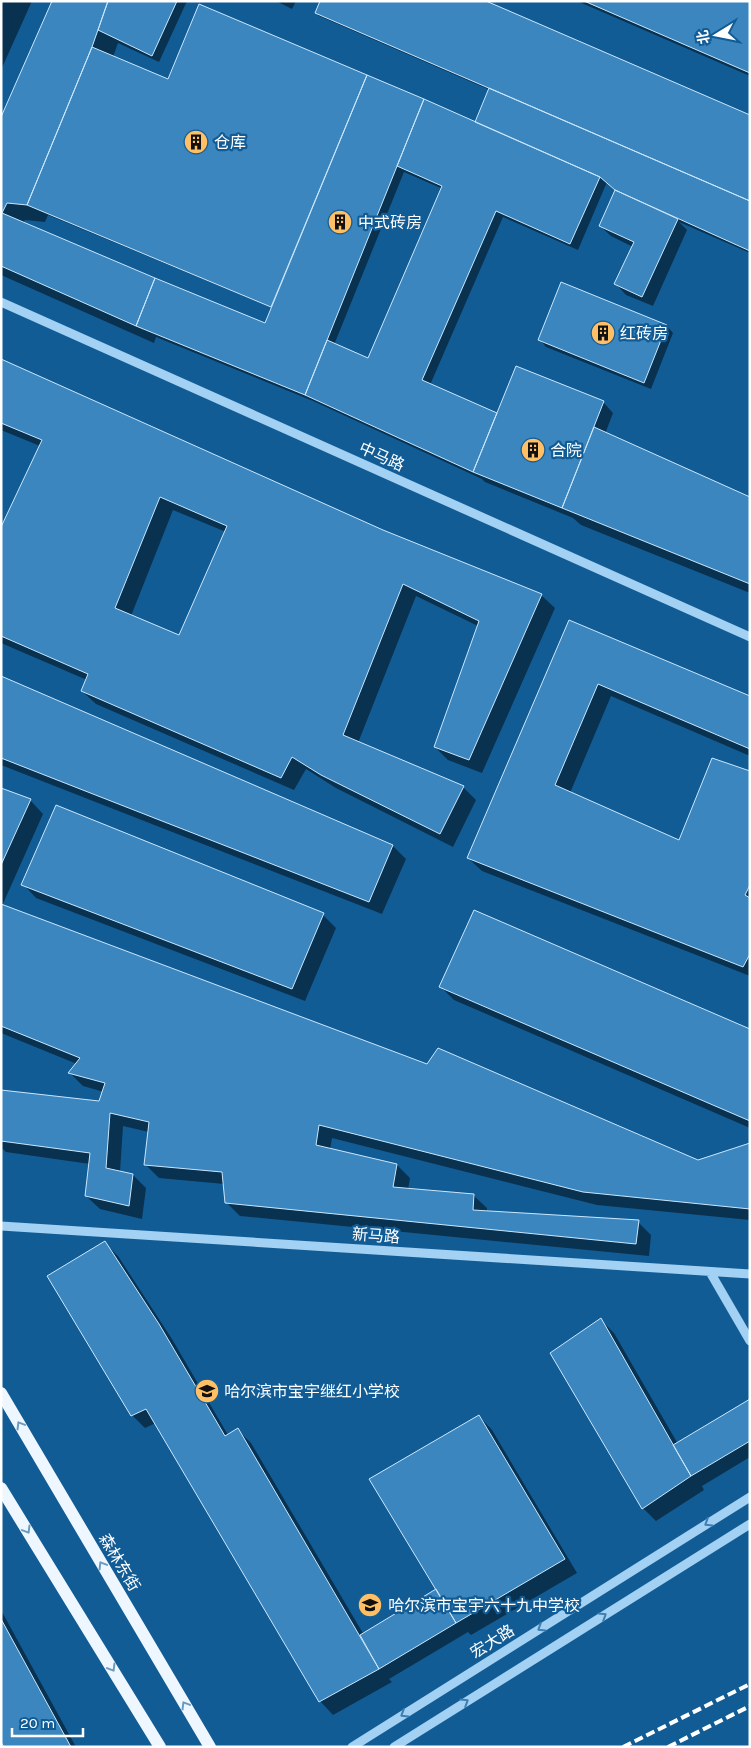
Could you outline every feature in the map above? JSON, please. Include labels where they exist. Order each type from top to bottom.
[{"type":"main road","name":"森林东街","points":[[1,1393],[210,1747]]},
{"type":"main road","points":[[1,1488],[160,1747]]},
{"type":"street","name":"中马路","points":[[1,302],[750,636]]},
{"type":"street","name":"新马路","points":[[1,1226],[750,1274]]},
{"type":"street","points":[[710,1272],[750,1341]]},
{"type":"street","name":"宏大路","points":[[352,1747],[750,1497]]},
{"type":"street","points":[[394,1747],[750,1524]]},
{"type":"building","points":[[52,1],[108,1],[92,47],[27,205],[7,203],[2,213],[155,278],[136,326],[1,266],[1,117]]},
{"type":"building","points":[[108,1],[177,1],[152,56],[98,30]]},
{"type":"building","points":[[320,1],[486,1],[750,115],[750,201],[315,13]]},
{"type":"building","points":[[584,1],[750,1],[750,73]]},
{"type":"building","name":"仓库","points":[[199,4],[367,75],[271,307],[27,205],[92,47],[168,79]]},
{"type":"building","name":"中式砖房","points":[[367,75],[424,99],[305,395],[136,326],[155,278],[265,323]]},
{"type":"building","points":[[489,88],[750,201],[750,251],[615,190],[600,177],[475,122]]},
{"type":"building","points":[[424,99],[600,177],[570,244],[496,211],[422,380],[497,413],[473,472],[305,395],[327,340],[368,358],[442,186],[397,166]]},
{"type":"building","points":[[615,190],[678,219],[642,297],[614,284],[634,242],[599,226]]},
{"type":"building","name":"红砖房","points":[[561,282],[667,325],[644,383],[538,340]]},
{"type":"building","points":[[1,359],[383,530],[542,594],[469,760],[434,747],[479,621],[403,584],[343,735],[464,786],[440,834],[321,775],[292,757],[281,778],[81,691],[88,674],[1,636],[1,527],[42,440],[1,423]],"holes":[[[160,497],[227,526],[179,635],[115,608]]]},
{"type":"building","name":"合院","points":[[516,366],[604,401],[562,508],[473,472]]},
{"type":"building","points":[[594,427],[750,497],[750,584],[562,508]]},
{"type":"building","points":[[569,620],[750,696],[750,749],[598,684],[555,785],[679,840],[712,758],[750,771],[750,885],[745,895],[750,898],[750,954],[743,967],[467,858]]},
{"type":"building","points":[[1,676],[393,845],[369,902],[1,758]]},
{"type":"building","points":[[1,788],[31,799],[1,865]]},
{"type":"building","points":[[56,805],[324,913],[292,989],[21,885]]},
{"type":"building","points":[[1,904],[427,1064],[438,1048],[698,1160],[750,1143],[750,1209],[583,1192],[319,1125],[316,1145],[397,1164],[393,1187],[474,1194],[473,1210],[639,1220],[636,1244],[225,1203],[222,1172],[144,1165],[149,1122],[110,1113],[106,1168],[133,1174],[129,1206],[85,1196],[90,1153],[1,1141],[1,1090],[99,1101],[105,1083],[68,1073],[80,1058],[1,1026]]},
{"type":"building","points":[[474,910],[750,1029],[750,1121],[439,987]]},
{"type":"building","points":[[105,1241],[159,1324],[225,1436],[238,1428],[379,1669],[319,1702],[146,1409],[131,1416],[47,1276]]},
{"type":"building","points":[[601,1318],[691,1476],[642,1509],[550,1353]]},
{"type":"building","points":[[750,1399],[750,1441],[691,1476],[673,1445]]},
{"type":"building","points":[[479,1415],[565,1559],[456,1623],[369,1479]]},
{"type":"building","points":[[436,1589],[456,1623],[379,1669],[360,1635]]},
{"type":"building","points":[[1,1619],[71,1747],[4,1747],[1,1742]]},
{"type":"railway","points":[[623,1747],[750,1684]]},
{"type":"railway","points":[[668,1747],[750,1706]]},
{"type":"place","name":"仓库","points":[[196,142]]},
{"type":"place","name":"中式砖房","points":[[340,222]]},
{"type":"place","name":"红砖房","points":[[603,333]]},
{"type":"place","name":"合院","points":[[533,450]]},
{"type":"place","name":"哈尔滨市宝宇继红小学校","points":[[207,1391]]},
{"type":"place","name":"哈尔滨市宝宇六十九中学校","points":[[370,1605]]}]
